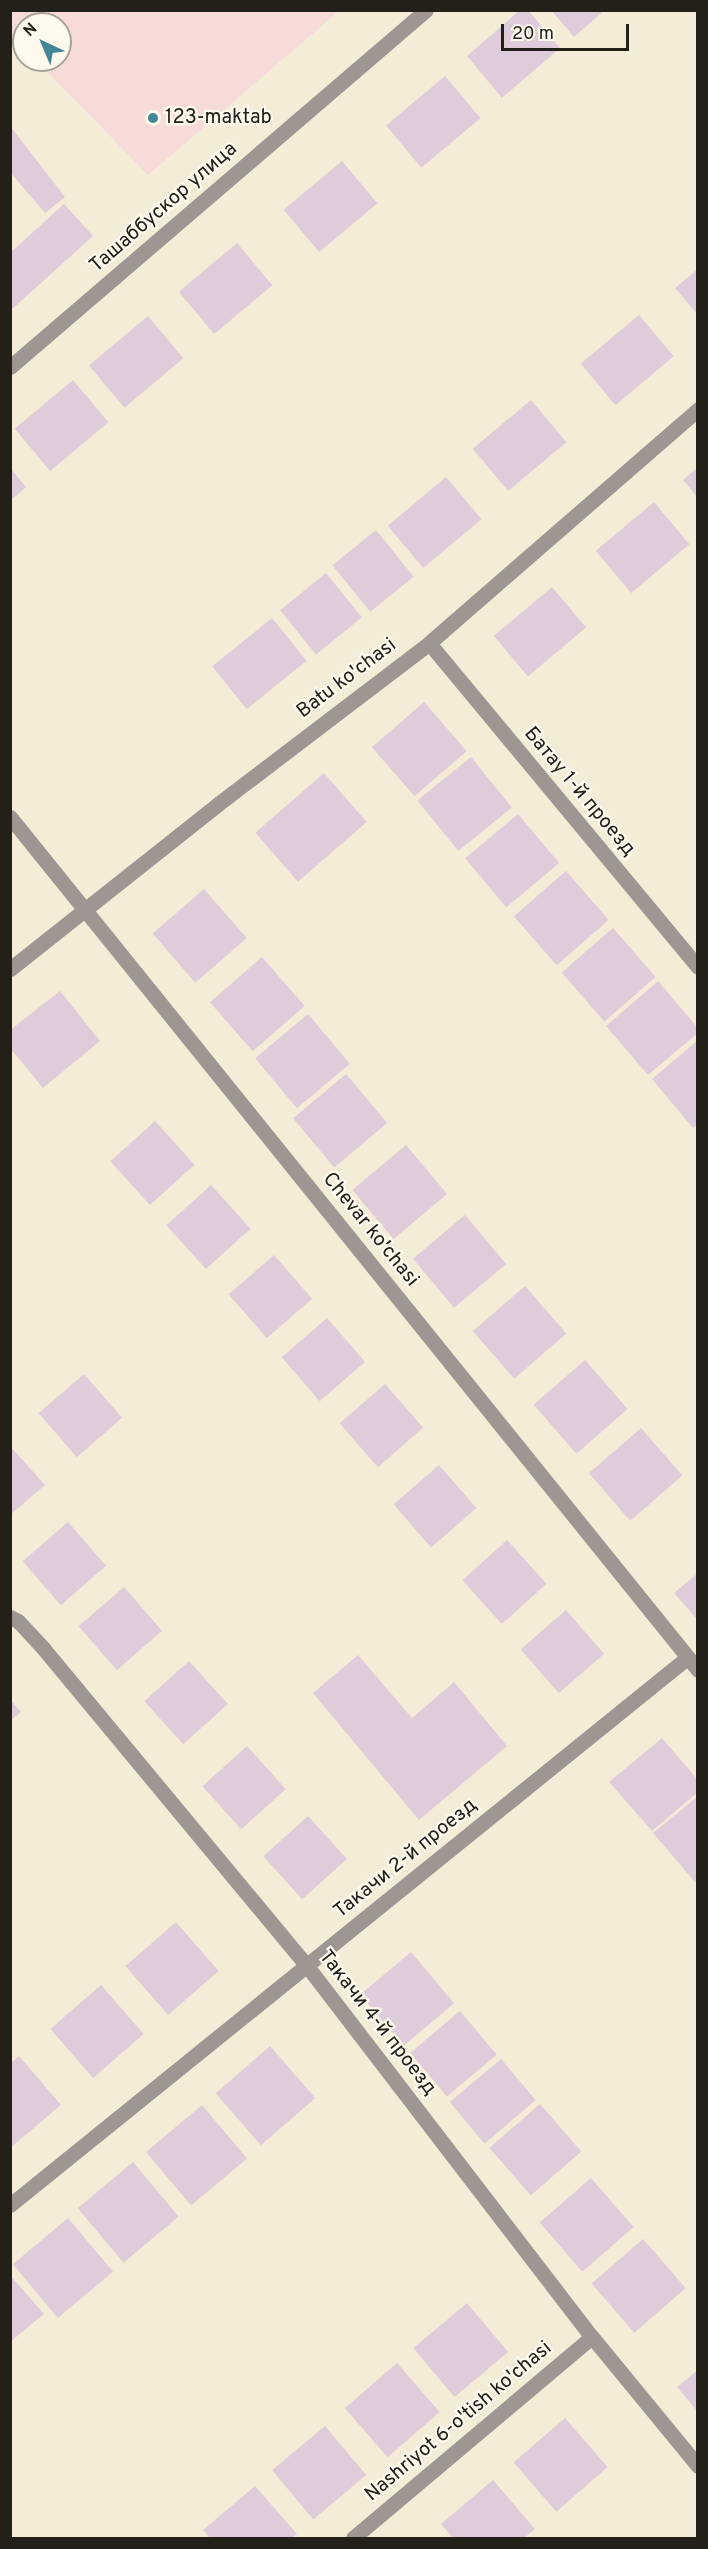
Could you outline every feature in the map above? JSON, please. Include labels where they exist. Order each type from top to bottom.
[{"type":"street","name":"Ташаббускор улица","points":[[10,367],[426,10]]},
{"type":"street","name":"Batu ko'chasi","points":[[10,969],[429,643],[698,409]]},
{"type":"street","name":"Батау 1-й проезд","points":[[429,643],[698,967]]},
{"type":"street","name":"Chevar ko'chasi","points":[[10,817],[698,1670]]},
{"type":"street","name":"Такачи 4-й проезд","points":[[10,1617],[18,1621],[43,1648],[308,1966],[592,2337],[698,2466]]},
{"type":"street","name":"Такачи 2-й проезд","points":[[10,2205],[687,1658]]},
{"type":"street","name":"Nashriyot 6-o'tish ko'chasi","points":[[352,2538],[592,2337]]},
{"type":"shaded area","name":"123-maktab","points":[[11,10],[339,11],[148,175],[48,72],[72,72],[72,12],[12,12],[11,34]]},
{"type":"building","points":[[520,10],[528,10],[560,48],[502,98],[467,56]]},
{"type":"building","points":[[551,10],[605,10],[574,37]]},
{"type":"building","points":[[445,76],[480,118],[421,168],[386,125]]},
{"type":"building","points":[[10,126],[65,197],[45,213],[10,172]]},
{"type":"building","points":[[342,161],[377,203],[319,252],[284,210]]},
{"type":"building","points":[[64,204],[93,236],[10,311],[10,253]]},
{"type":"building","points":[[237,243],[272,285],[214,334],[179,292]]},
{"type":"building","points":[[698,269],[698,315],[675,288]]},
{"type":"building","points":[[639,315],[674,356],[615,405],[581,364]]},
{"type":"building","points":[[148,316],[183,358],[124,408],[89,365]]},
{"type":"building","points":[[73,380],[108,422],[50,471],[15,429]]},
{"type":"building","points":[[531,400],[566,442],[508,491],[473,449]]},
{"type":"building","points":[[698,467],[698,498],[683,480]]},
{"type":"building","points":[[10,468],[26,487],[10,501]]},
{"type":"building","points":[[446,477],[481,519],[423,568],[388,526]]},
{"type":"building","points":[[654,502],[689,544],[631,593],[596,551]]},
{"type":"building","points":[[376,530],[414,577],[370,612],[332,565]]},
{"type":"building","points":[[326,573],[362,617],[316,654],[280,610]]},
{"type":"building","points":[[552,587],[586,628],[528,676],[494,636]]},
{"type":"building","points":[[272,618],[307,661],[247,709],[212,666]]},
{"type":"building","points":[[424,702],[467,751],[415,796],[372,747]]},
{"type":"building","points":[[471,757],[512,808],[458,851],[417,800]]},
{"type":"building","points":[[324,773],[367,822],[298,882],[255,833]]},
{"type":"building","points":[[518,814],[559,863],[506,907],[465,858]]},
{"type":"building","points":[[566,871],[609,920],[557,965],[514,916]]},
{"type":"building","points":[[204,889],[247,938],[195,983],[153,934]]},
{"type":"building","points":[[613,928],[656,977],[604,1022],[562,973]]},
{"type":"building","points":[[262,957],[305,1006],[253,1051],[210,1002]]},
{"type":"building","points":[[658,981],[698,1028],[698,1033],[648,1075],[606,1026]]},
{"type":"building","points":[[60,991],[100,1041],[43,1088],[10,1048],[10,1030]]},
{"type":"building","points":[[308,1014],[350,1064],[297,1108],[255,1058]]},
{"type":"building","points":[[698,1040],[698,1124],[693,1128],[652,1079]]},
{"type":"building","points":[[346,1074],[387,1123],[334,1167],[293,1118]]},
{"type":"building","points":[[155,1121],[194,1165],[150,1205],[110,1161]]},
{"type":"building","points":[[406,1145],[447,1194],[394,1239],[352,1190]]},
{"type":"building","points":[[211,1185],[250,1229],[206,1269],[166,1225]]},
{"type":"building","points":[[465,1215],[506,1264],[454,1308],[413,1259]]},
{"type":"building","points":[[274,1255],[312,1299],[267,1338],[229,1294]]},
{"type":"building","points":[[525,1286],[566,1334],[514,1379],[473,1331]]},
{"type":"building","points":[[327,1318],[365,1362],[320,1401],[282,1357]]},
{"type":"building","points":[[585,1360],[628,1409],[576,1454],[534,1405]]},
{"type":"building","points":[[84,1374],[122,1418],[77,1457],[39,1413]]},
{"type":"building","points":[[385,1384],[423,1428],[378,1467],[340,1423]]},
{"type":"building","points":[[641,1428],[682,1476],[630,1521],[589,1473]]},
{"type":"building","points":[[10,1446],[45,1485],[10,1515]]},
{"type":"building","points":[[439,1465],[476,1508],[431,1547],[394,1504]]},
{"type":"building","points":[[68,1522],[106,1566],[61,1605],[23,1561]]},
{"type":"building","points":[[507,1540],[546,1584],[502,1624],[462,1580]]},
{"type":"building","points":[[698,1573],[698,1620],[674,1593]]},
{"type":"building","points":[[124,1587],[162,1631],[117,1670],[79,1626]]},
{"type":"building","points":[[566,1610],[604,1654],[559,1693],[521,1649]]},
{"type":"building","points":[[358,1655],[412,1718],[454,1682],[507,1746],[419,1820],[313,1693]]},
{"type":"building","points":[[189,1661],[228,1704],[183,1744],[144,1701]]},
{"type":"building","points":[[10,1699],[21,1712],[10,1721]]},
{"type":"building","points":[[662,1738],[698,1780],[698,1792],[652,1831],[609,1782]]},
{"type":"building","points":[[247,1746],[286,1789],[241,1829],[202,1786]]},
{"type":"building","points":[[698,1796],[698,1881],[695,1882],[653,1833]]},
{"type":"building","points":[[308,1816],[347,1859],[302,1899],[263,1856]]},
{"type":"building","points":[[176,1922],[219,1971],[168,2015],[125,1966]]},
{"type":"building","points":[[411,1952],[454,2003],[404,2046],[360,1994]]},
{"type":"building","points":[[101,1985],[144,2034],[93,2078],[50,2029]]},
{"type":"building","points":[[460,2011],[497,2055],[447,2096],[410,2053]]},
{"type":"building","points":[[270,2046],[315,2098],[261,2145],[216,2093]]},
{"type":"building","points":[[19,2056],[61,2105],[10,2148],[10,2064]]},
{"type":"building","points":[[501,2059],[536,2100],[484,2143],[450,2102]]},
{"type":"building","points":[[540,2104],[581,2152],[531,2196],[489,2148]]},
{"type":"building","points":[[202,2105],[247,2159],[191,2206],[146,2152]]},
{"type":"building","points":[[133,2162],[179,2216],[123,2263],[78,2208]]},
{"type":"building","points":[[591,2178],[634,2227],[582,2272],[540,2223]]},
{"type":"building","points":[[68,2218],[113,2272],[58,2318],[13,2264]]},
{"type":"building","points":[[643,2239],[686,2288],[634,2333],[592,2284]]},
{"type":"building","points":[[10,2275],[44,2314],[10,2342]]},
{"type":"building","points":[[467,2303],[508,2352],[455,2397],[413,2348]]},
{"type":"building","points":[[397,2363],[440,2412],[388,2457],[345,2408]]},
{"type":"building","points":[[698,2370],[698,2412],[677,2387]]},
{"type":"building","points":[[565,2418],[608,2467],[556,2512],[514,2463]]},
{"type":"building","points":[[325,2426],[366,2475],[313,2519],[272,2470]]},
{"type":"building","points":[[493,2480],[535,2529],[524,2538],[453,2538],[441,2524]]},
{"type":"building","points":[[255,2486],[297,2534],[292,2538],[210,2538],[203,2530]]},
{"type":"place","name":"123-maktab","points":[[153,118]]}]
